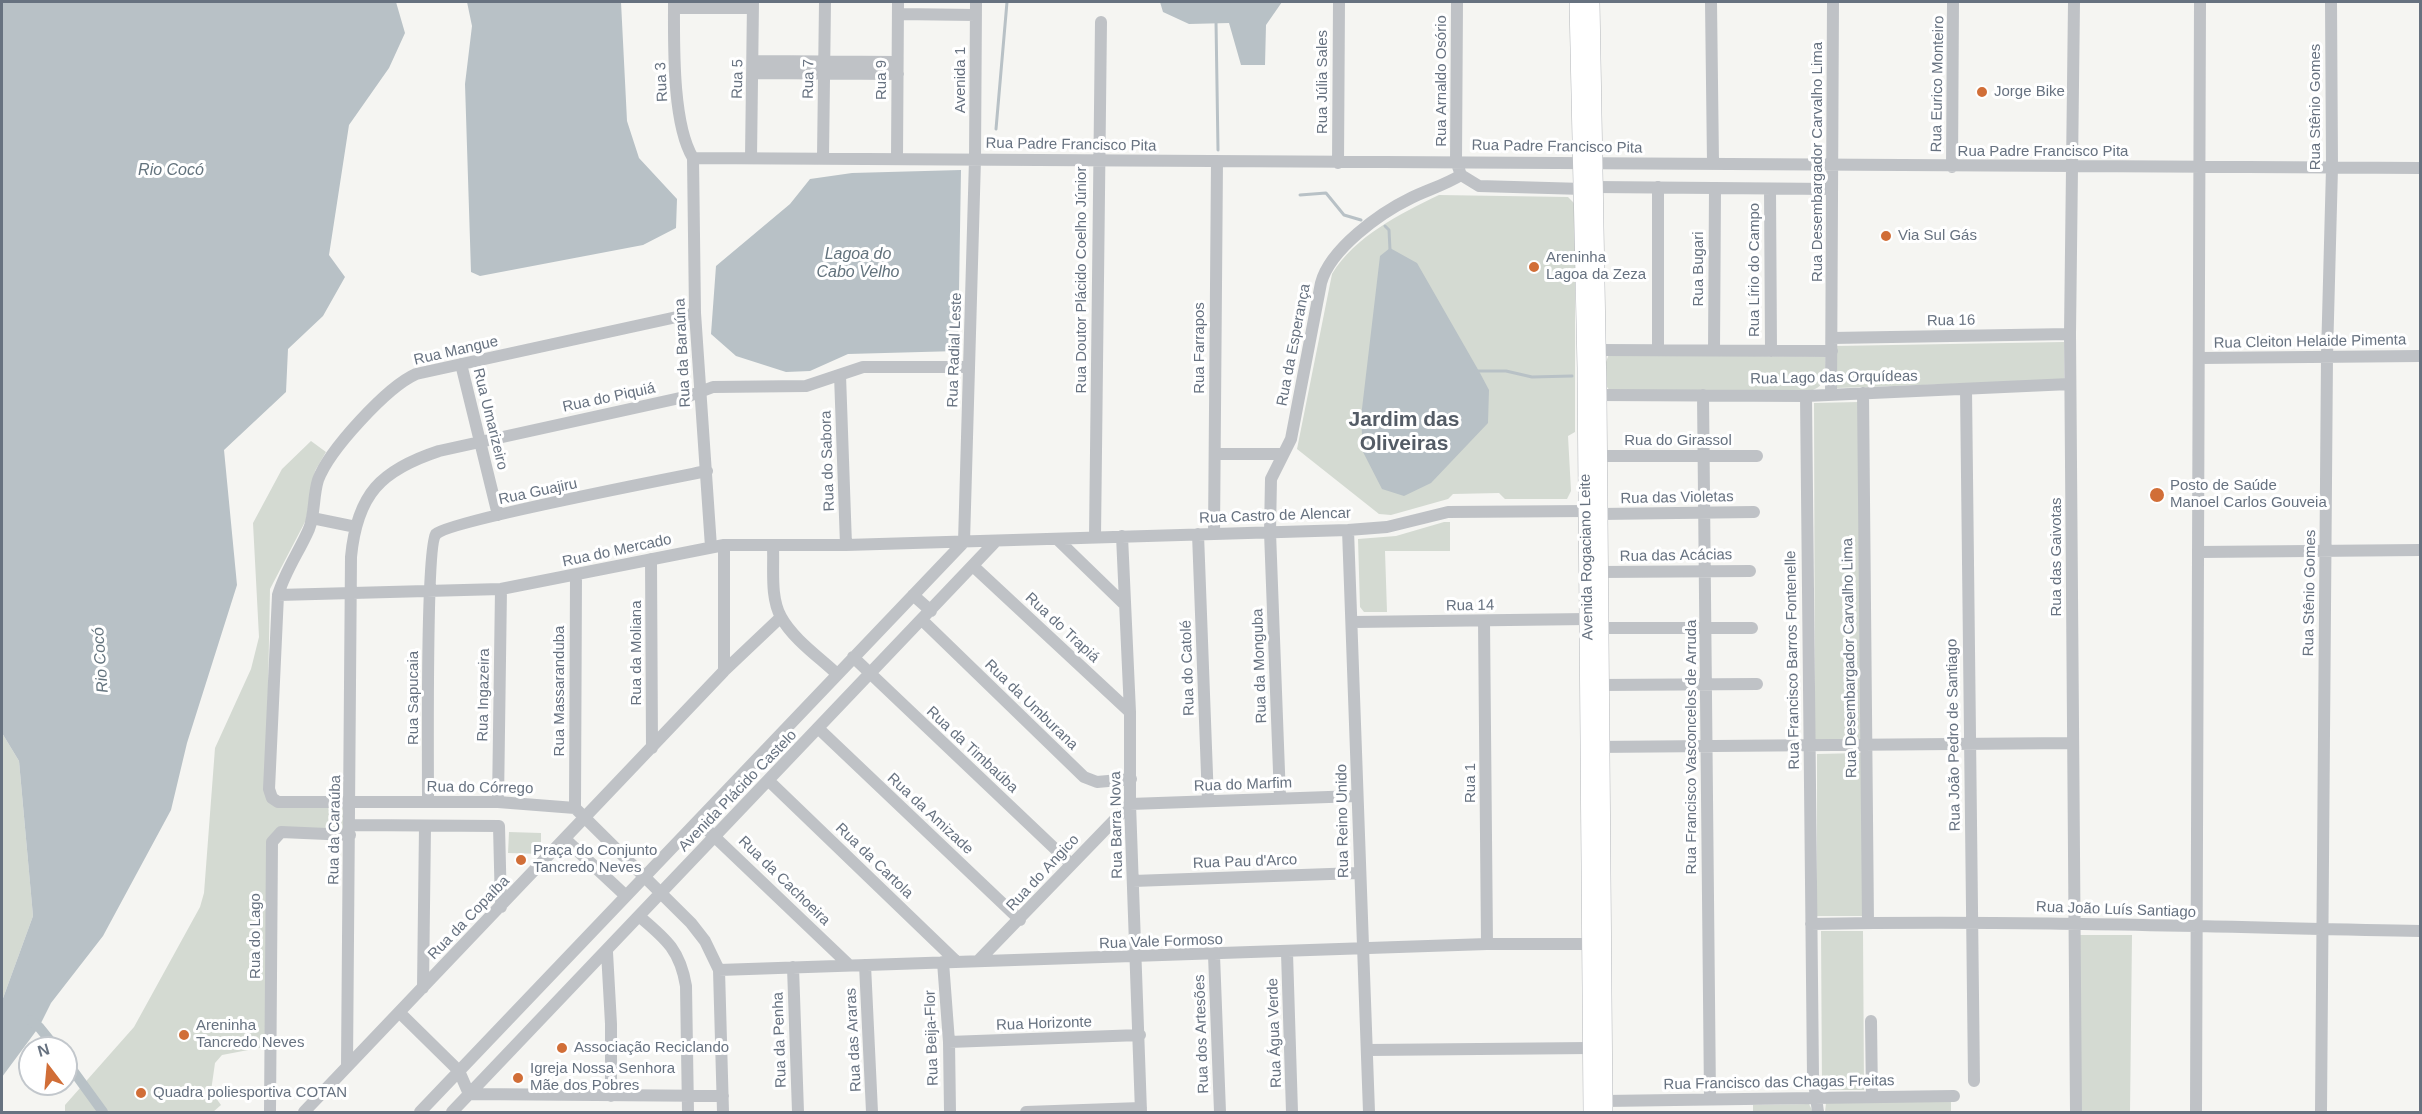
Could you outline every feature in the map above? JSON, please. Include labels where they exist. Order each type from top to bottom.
[{"type":"main road","name":"Avenida Rogaciano Leite","points":[[1577,2],[1589,188],[1593,513],[1601,572],[1601,685],[1595,747]]},
{"type":"main road","name":"Avenida Rogaciano Leite","points":[[1588,163],[1592,2]]},
{"type":"main road","name":"Avenida Rogaciano Leite","points":[[1592,381],[1599,456],[1587,619],[1595,747],[1597,944],[1605,1107]]},
{"type":"main road","name":"Avenida Rogaciano Leite","points":[[1591,1113],[1590,1048],[1597,944]]},
{"type":"street","name":"Rua 7","points":[[823,157],[825,2]]},
{"type":"street","name":"Avenida 1","points":[[975,159],[976,2]]},
{"type":"street","name":"Rua Júlia Sales","points":[[1338,163],[1339,2]]},
{"type":"street","name":"Rua Arnaldo Osório","points":[[1456,161],[1457,2]]},
{"type":"street","points":[[1711,2],[1713,163]]},
{"type":"street","name":"Rua Desembargador Carvalho Lima","points":[[1831,395],[1833,2]]},
{"type":"street","name":"Rua Eurico Monteiro","points":[[1952,167],[1953,2]]},
{"type":"street","name":"Rua das Gaivotas","points":[[2074,2],[2070,384],[2076,1113]]},
{"type":"street","points":[[2196,1113],[2200,2]]},
{"type":"street","name":"Rua Stênio Gomes","points":[[2321,1113],[2327,357],[2332,168],[2331,2]]},
{"type":"street","points":[[674,5],[753,5]]},
{"type":"street","name":"Rua 3","points":[[674,5],[679,113],[685,144],[693,158]]},
{"type":"street","name":"Rua 5","points":[[751,158],[753,5]]},
{"type":"street","points":[[898,8],[976,15]]},
{"type":"street","name":"Rua 9","points":[[897,158],[898,8]]},
{"type":"street","name":"Rua Doutor Plácido Coelho Júnior","points":[[1095,537],[1101,22]]},
{"type":"street","points":[[753,67],[898,68]]},
{"type":"street","name":"Rua Padre Francisco Pita","points":[[693,158],[2421,168]]},
{"type":"street","name":"Rua da Baraúna","points":[[693,158],[695,313],[707,471],[718,546],[724,671]]},
{"type":"street","name":"Rua Radial Leste","points":[[964,542],[975,159]]},
{"type":"street","points":[[1456,161],[1461,175],[1479,186],[1832,189]]},
{"type":"street","name":"Rua Farrapos","points":[[1214,534],[1217,162]]},
{"type":"street","name":"Rua da Esperança","points":[[1270,532],[1271,479],[1294,426],[1323,276],[1337,255],[1376,219],[1398,205],[1461,175]]},
{"type":"street","points":[[1658,187],[1658,350]]},
{"type":"street","name":"Rua Bugari","points":[[1714,350],[1715,188]]},
{"type":"street","name":"Rua Lírio do Campo","points":[[1770,189],[1771,351]]},
{"type":"street","name":"Rua Mangue","points":[[278,595],[312,518],[314,496],[322,470],[345,438],[409,377],[695,313]]},
{"type":"street","name":"Rua 16","points":[[1832,344],[2070,334]]},
{"type":"street","name":"Rua Lago das Orquídeas","points":[[1592,351],[1771,351],[1832,344]]},
{"type":"street","name":"Rua Cleiton Helaide Pimenta","points":[[2200,358],[2421,356]]},
{"type":"street","name":"Rua Umarizeiro","points":[[461,364],[498,515]]},
{"type":"street","name":"Rua do Piquiá","points":[[352,594],[351,557],[356,527],[373,491],[396,467],[439,451],[700,392],[713,387],[806,386],[863,367],[969,367]]},
{"type":"street","name":"Rua do Sabora","points":[[840,375],[846,546]]},
{"type":"street","name":"Rua Lago das Orquídeas","points":[[1592,381],[1703,395],[1806,396],[2070,384]]},
{"type":"street","name":"Rua João Pedro de Santiago","points":[[1966,389],[1974,1081]]},
{"type":"street","name":"Rua Desembargador Carvalho Lima","points":[[1863,393],[1868,923]]},
{"type":"street","name":"Rua Francisco Vasconcelos de Arruda","points":[[1703,395],[1706,513],[1710,1098]]},
{"type":"street","name":"Rua Francisco Barros Fontenelle","points":[[1806,396],[1813,1075],[1818,1113]]},
{"type":"street","points":[[1215,454],[1283,453]]},
{"type":"street","name":"Rua do Girassol","points":[[1599,456],[1757,456]]},
{"type":"street","name":"Rua Guajiru","points":[[430,593],[431,543],[436,533],[447,528],[707,471]]},
{"type":"street","name":"Rua Castro de Alencar","points":[[964,542],[1348,530],[1387,527],[1448,512],[1593,513]]},
{"type":"street","name":"Rua das Violetas","points":[[1593,513],[1754,512]]},
{"type":"street","points":[[312,518],[356,527]]},
{"type":"street","name":"Rua Reino Unido","points":[[1348,530],[1369,1113]]},
{"type":"street","name":"Rua da Monguba","points":[[1270,532],[1280,798]]},
{"type":"street","name":"Rua do Catolé","points":[[1198,534],[1208,801]]},
{"type":"street","name":"Rua Barra Nova","points":[[1122,536],[1123,603],[1130,712],[1130,804],[1141,1110]]},
{"type":"street","points":[[1057,539],[1123,603]]},
{"type":"street","name":"Rua do Mercado","points":[[278,595],[501,590],[718,546],[846,546],[964,542]]},
{"type":"street","name":"Avenida Plácido Castelo","points":[[420,1113],[964,542]]},
{"type":"street","name":"Avenida Plácido Castelo","points":[[452,1113],[995,542]]},
{"type":"street","points":[[773,547],[774,589],[781,616],[790,630],[837,674]]},
{"type":"street","points":[[2199,552],[2421,550]]},
{"type":"street","name":"Rua da Moliana","points":[[651,559],[652,748]]},
{"type":"street","name":"Rua do Trapiá","points":[[973,567],[1130,712]]},
{"type":"street","name":"Rua das Acácias","points":[[1601,572],[1750,571]]},
{"type":"street","name":"Rua Massaranduba","points":[[575,808],[576,575]]},
{"type":"street","name":"Rua Ingazeira","points":[[498,802],[501,590]]},
{"type":"street","name":"Rua Sapucaia","points":[[428,802],[430,593]]},
{"type":"street","name":"Rua da Caraúba","points":[[348,1067],[352,594]]},
{"type":"street","name":"Rua do Córrego","points":[[278,595],[269,789],[272,798],[278,802],[350,804],[498,802],[575,808]]},
{"type":"street","name":"Rua da Umburana","points":[[913,595],[927,615],[1084,777],[1097,782],[1131,779]]},
{"type":"street","name":"Rua da Copaíba","points":[[304,1113],[724,671],[781,616]]},
{"type":"street","name":"Rua 14","points":[[1353,622],[1587,619]]},
{"type":"street","name":"Rua 1","points":[[1484,621],[1487,944]]},
{"type":"street","points":[[1601,628],[1752,628]]},
{"type":"street","name":"Rua da Timbaúba","points":[[854,657],[1071,864]]},
{"type":"street","points":[[1601,685],[1757,684]]},
{"type":"street","name":"Rua da Amizade","points":[[819,729],[1020,920]]},
{"type":"street","points":[[1595,747],[2073,743]]},
{"type":"street","name":"Rua da Cartola","points":[[769,782],[957,962]]},
{"type":"street","name":"Rua do Marfim","points":[[1130,804],[1357,796]]},
{"type":"street","name":"Rua do Angico","points":[[978,961],[1130,804]]},
{"type":"street","points":[[575,808],[581,822],[699,933],[719,970],[720,1097],[723,1113]]},
{"type":"street","name":"Rua da Cachoeira","points":[[698,820],[848,964]]},
{"type":"street","points":[[423,988],[425,826]]},
{"type":"street","points":[[350,827],[499,826],[501,907]]},
{"type":"street","name":"Rua do Lago","points":[[270,1113],[272,842],[281,832],[350,827]]},
{"type":"street","points":[[567,838],[628,894]]},
{"type":"street","name":"Rua Pau d'Arco","points":[[1133,881],[1359,873]]},
{"type":"street","points":[[642,914],[670,944],[683,969],[693,1097],[688,1113]]},
{"type":"street","name":"Rua João Luís Santiago","points":[[1811,924],[2075,922],[2197,927],[2421,931]]},
{"type":"street","name":"Rua Vale Formoso","points":[[719,970],[1487,944],[1597,944]]},
{"type":"street","points":[[607,952],[611,1024],[611,1096]]},
{"type":"street","name":"Rua Água Verde","points":[[1287,952],[1292,1113]]},
{"type":"street","name":"Rua dos Artesões","points":[[1215,955],[1220,1113]]},
{"type":"street","name":"Rua Beija-Flor","points":[[944,962],[949,1042],[950,1113]]},
{"type":"street","name":"Rua das Araras","points":[[865,965],[872,1113]]},
{"type":"street","name":"Rua da Penha","points":[[793,967],[798,1113]]},
{"type":"street","points":[[400,1013],[459,1071],[469,1094],[720,1097]]},
{"type":"street","points":[[1871,1021],[1872,1097]]},
{"type":"street","name":"Rua Horizonte","points":[[949,1042],[1140,1035]]},
{"type":"street","points":[[1368,1050],[1590,1048]]},
{"type":"street","name":"Rua Francisco das Chagas Freitas","points":[[1605,1107],[1710,1098],[1954,1096]]},
{"type":"street","points":[[1026,1113],[1141,1110]]},
{"type":"shaded area","points":[[1439,195],[1568,197],[1575,204],[1575,432],[1568,436],[1571,491],[1567,499],[1505,499],[1499,493],[1453,494],[1448,499],[1391,515],[1379,514],[1297,449],[1332,274],[1353,248],[1366,237],[1394,218]]},
{"type":"shaded area","points":[[2064,342],[2064,380],[1837,388],[1836,346]]},
{"type":"shaded area","points":[[1609,354],[1825,357],[1825,372],[1821,384],[1813,390],[1610,391],[1607,387],[1606,362]]},
{"type":"shaded area","points":[[1859,402],[1861,740],[1815,740],[1814,403]]},
{"type":"shaded area","points":[[311,441],[326,452],[315,471],[306,520],[270,589],[266,796],[344,807],[343,831],[278,829],[264,1047],[222,1055],[215,1063],[211,1091],[221,1105],[213,1112],[65,1112],[65,1105],[73,1096],[78,1096],[78,1090],[134,1027],[200,907],[204,893],[215,748],[251,669],[259,637],[253,523],[282,469]]},
{"type":"shaded area","points":[[1450,522],[1450,551],[1385,551],[1387,612],[1364,612],[1360,607],[1358,539],[1396,536]]},
{"type":"shaded area","points":[[2,733],[19,761],[33,916],[2,1001]]},
{"type":"shaded area","points":[[1862,753],[1863,916],[1817,916],[1817,754]]},
{"type":"shaded area","points":[[509,832],[541,833],[541,854],[508,853]]},
{"type":"shaded area","points":[[1821,931],[1863,931],[1864,1090],[1822,1090]]},
{"type":"shaded area","points":[[2080,935],[2132,935],[2130,1112],[2079,1112]]},
{"type":"shaded area","points":[[1951,1101],[1951,1112],[1825,1112],[1826,1103]]},
{"type":"shaded area","points":[[1809,1104],[1813,1112],[1753,1112],[1753,1105]]},
{"type":"water","name":"Rio Cocó","points":[[2,2],[396,2],[405,33],[389,68],[349,125],[329,255],[345,277],[323,316],[288,349],[286,392],[224,450],[237,585],[187,743],[171,810],[103,936],[51,1003],[32,1036],[18,1036],[18,1055],[2,1077],[2,1001],[33,916],[19,761],[2,733]]},
{"type":"water","points":[[467,2],[621,2],[627,121],[639,158],[677,199],[676,228],[643,245],[480,276],[471,272],[465,84],[472,26]]},
{"type":"water","points":[[1160,2],[1282,2],[1266,25],[1265,65],[1241,65],[1229,23],[1189,24],[1163,12]]},
{"type":"water","name":"Lagoa do Cabo Velho","points":[[961,170],[958,351],[848,354],[810,371],[786,372],[736,356],[711,334],[716,266],[790,204],[810,179],[852,173]]},
{"type":"water","points":[[1390,248],[1417,263],[1489,390],[1488,423],[1431,483],[1404,496],[1382,489],[1363,452],[1361,417],[1380,256]]},
{"type":"waterway","points":[[996,129],[1007,2]]},
{"type":"waterway","points":[[1216,21],[1218,150]]},
{"type":"waterway","points":[[1300,195],[1326,193],[1344,215],[1361,220]]},
{"type":"waterway","points":[[1385,226],[1389,230],[1390,250]]},
{"type":"waterway","points":[[1476,371],[1506,371],[1532,377],[1572,376]]},
{"type":"waterway","points":[[30,1020],[46,1036]]},
{"type":"waterway","points":[[78,1078],[103,1112]]},
{"type":"place","name":"Jorge Bike","points":[[1982,92]]},
{"type":"place","name":"Via Sul Gás","points":[[1886,236]]},
{"type":"place","name":"Areninha Lagoa da Zeza","points":[[1534,267]]},
{"type":"place","name":"Posto de Saúde Manoel Carlos Gouveia","points":[[2157,495]]},
{"type":"place","name":"Praça do Conjunto Tancredo Neves","points":[[521,860]]},
{"type":"place","name":"Areninha Tancredo Neves","points":[[184,1035]]},
{"type":"place","name":"Associação Reciclando","points":[[562,1048]]},
{"type":"place","name":"Igreja Nossa Senhora Mãe dos Pobres","points":[[518,1078]]},
{"type":"place","name":"Quadra poliesportiva COTAN","points":[[141,1093]]},
{"type":"district","name":"Jardim das Oliveiras","points":[[1404,432]]}]
